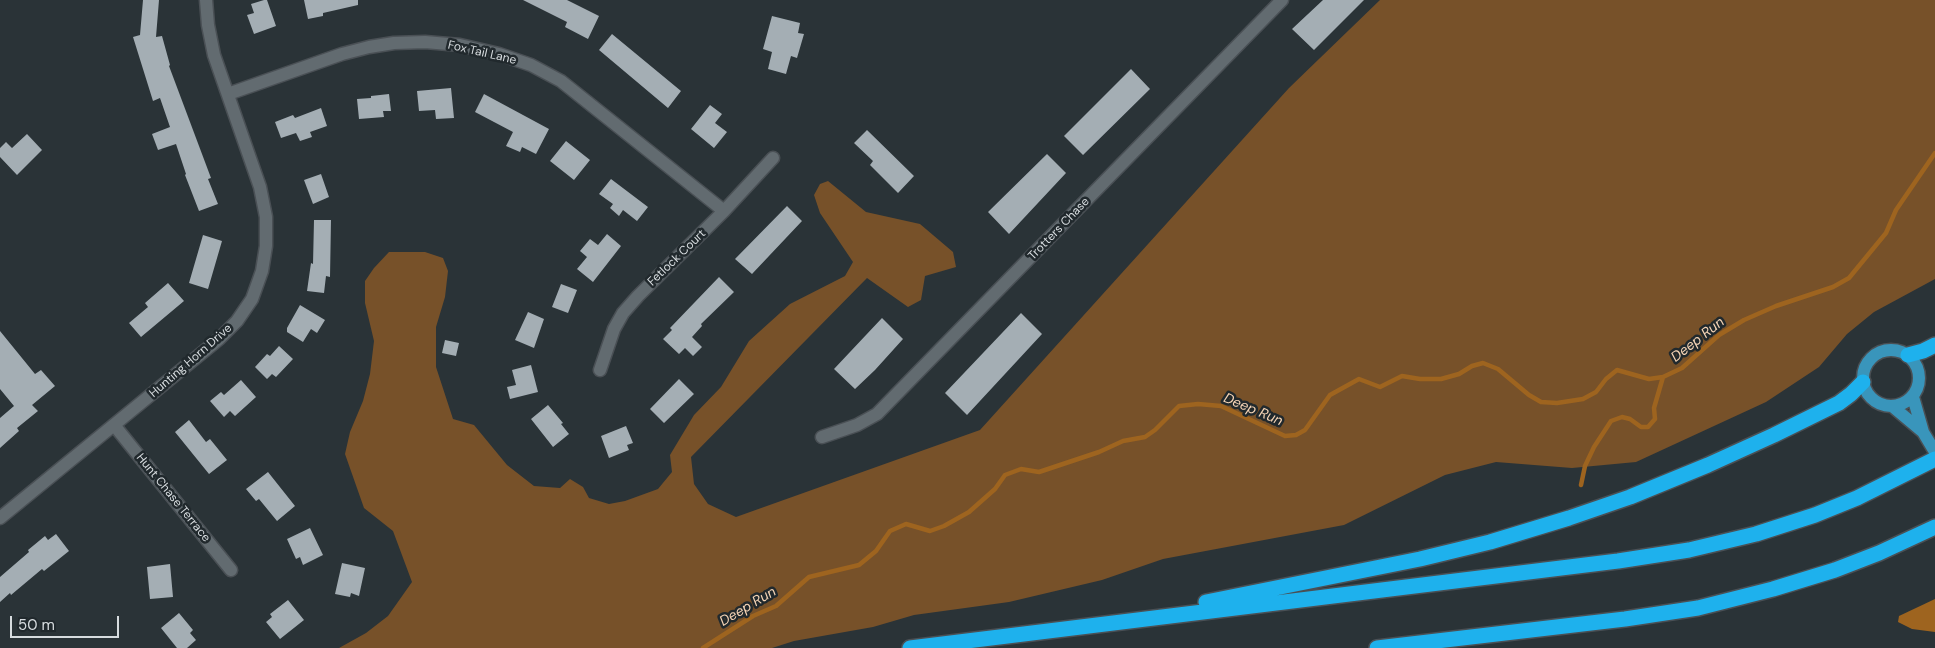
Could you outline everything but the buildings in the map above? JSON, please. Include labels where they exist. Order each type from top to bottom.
[{"type":"highway","points":[[1908,355],[1935,345]]},
{"type":"highway","points":[[1077,627],[1420,559],[1490,542],[1569,518],[1630,497],[1774,435],[1839,403],[1863,382]]},
{"type":"highway","points":[[910,648],[1618,561],[1689,550],[1756,534],[1815,515],[1911,473],[1935,459]]},
{"type":"highway","points":[[1377,648],[1625,619],[1698,608],[1773,589],[1836,570],[1879,553],[1935,527]]},
{"type":"main road","points":[[1890,350],[1908,355],[1918,370],[1919,380],[1913,397],[1906,403],[1892,406],[1879,403],[1871,398],[1863,382],[1867,364],[1873,357],[1881,352],[1890,350]]},
{"type":"main road","points":[[1913,397],[1923,432],[1935,452]]},
{"type":"main road","points":[[1892,406],[1923,432]]},
{"type":"street","name":"Hunting Horn Drive","points":[[0,518],[219,340],[237,321],[252,299],[262,271],[266,246],[266,217],[260,187],[214,54],[208,25],[206,0]]},
{"type":"street","name":"Trotters Chase","points":[[822,437],[857,425],[876,414],[1282,0]]},
{"type":"street","name":"Fox Tail Lane","points":[[228,94],[342,54],[394,43],[425,42],[451,44],[499,54],[531,65],[562,81],[724,211]]},
{"type":"street","name":"Fetlock Court","points":[[600,370],[614,329],[623,313],[724,211],[773,158]]},
{"type":"street","name":"Hunt Chase Terrace","points":[[114,425],[231,570]]},
{"type":"shaded area","points":[[1380,0],[1935,0],[1935,279],[1874,312],[1847,334],[1819,367],[1766,402],[1636,462],[1572,468],[1496,462],[1445,475],[1344,525],[1163,559],[1102,580],[1009,602],[914,615],[873,627],[794,641],[772,648],[339,648],[366,633],[388,616],[412,582],[393,531],[364,508],[345,454],[350,432],[363,401],[370,374],[374,341],[365,303],[365,281],[389,252],[425,252],[443,258],[448,271],[445,297],[436,327],[436,367],[453,419],[474,425],[507,465],[534,486],[560,488],[570,479],[583,487],[589,498],[609,504],[625,501],[658,489],[672,472],[670,455],[694,415],[721,387],[749,341],[790,304],[845,276],[853,262],[820,213],[814,195],[820,184],[828,181],[866,212],[920,224],[953,252],[956,267],[925,276],[921,300],[908,307],[867,278],[691,457],[694,484],[708,504],[736,517],[980,430],[1289,88]]},
{"type":"shaded area","points":[[1935,599],[1935,632],[1912,629],[1898,622],[1899,616]]},
{"type":"waterway","name":"Deep Run","points":[[703,648],[753,616],[776,606],[809,577],[859,565],[876,551],[890,531],[906,524],[930,531],[944,526],[969,512],[995,489],[1005,475],[1021,469],[1039,472],[1099,452],[1123,441],[1145,437],[1155,430],[1179,406],[1198,404],[1221,406],[1285,436],[1296,435],[1305,430],[1330,395],[1359,379],[1380,387],[1402,376],[1420,379],[1441,379],[1459,374],[1472,366],[1483,363],[1498,369],[1529,395],[1541,402],[1557,403],[1583,399],[1596,392],[1606,379],[1617,370],[1649,379],[1663,377],[1682,368],[1719,335],[1744,320],[1776,306],[1833,287],[1849,278],[1886,233],[1896,210],[1935,153]]},
{"type":"waterway","points":[[1581,485],[1585,466],[1594,447],[1611,421],[1622,417],[1630,419],[1641,427],[1648,427],[1655,419],[1654,408],[1663,377]]}]
